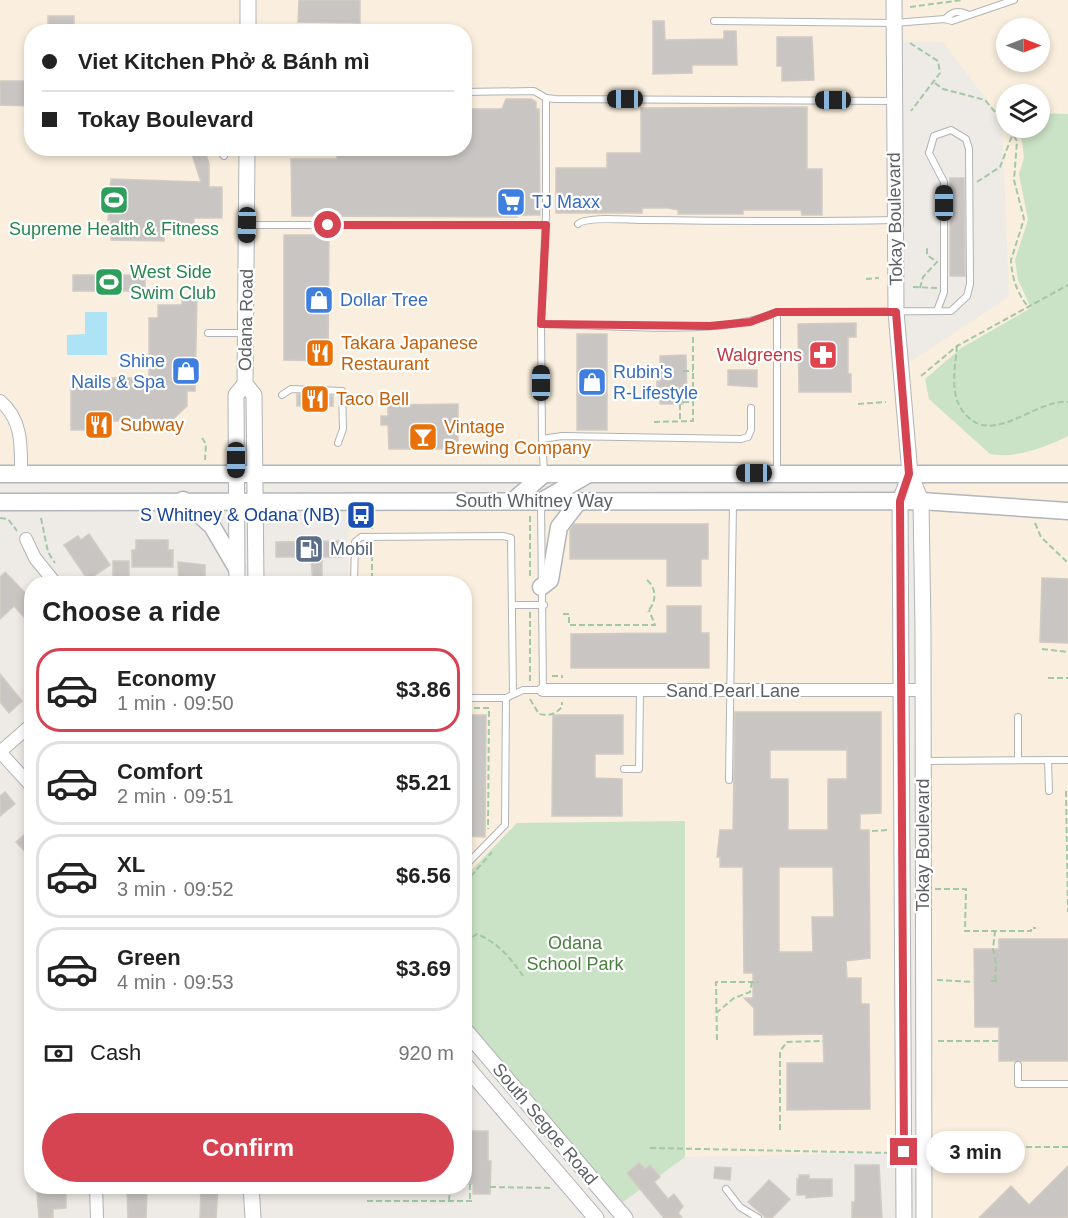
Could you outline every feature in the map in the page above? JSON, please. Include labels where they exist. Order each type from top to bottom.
[{"type":"main road","name":"South Whitney Way","points":[[0,474],[1068,474]]},
{"type":"main road","points":[[513,501],[544,474]]},
{"type":"main road","points":[[541,501],[589,474]]},
{"type":"main road","name":"South Whitney Way","points":[[0,502],[183,500],[255,502],[921,501],[1068,511]]},
{"type":"main road","points":[[183,500],[212,526],[236,575]]},
{"type":"main road","points":[[541,587],[550,580],[559,527],[579,501]]},
{"type":"street","points":[[248,0],[248,24]]},
{"type":"street","name":"Tokay Boulevard","points":[[894,0],[896,312],[909,474],[921,501],[924,1218]]},
{"type":"street","name":"Odana Road","points":[[247,156],[246,384],[254,395],[256,576]]},
{"type":"street","name":"Odana Road","points":[[236,575],[236,395],[246,384]]},
{"type":"street","points":[[0,401],[11,411],[18,426],[21,438],[21,474]]},
{"type":"street","name":"Tokay Boulevard","points":[[904,1218],[900,501],[909,474]]},
{"type":"street","points":[[26,539],[35,558],[57,576]]},
{"type":"street","name":"Sand Pearl Lane","points":[[543,690],[923,690]]},
{"type":"street","points":[[24,731],[0,752],[24,778]]},
{"type":"street","name":"South Segoe Road","points":[[472,1038],[625,1218]]},
{"type":"street","name":"South Segoe Road","points":[[472,1073],[596,1218]]},
{"type":"street","points":[[96,1194],[97,1218]]},
{"type":"street","points":[[251,1194],[251,1215]]},
{"type":"lane","points":[[714,21],[894,23],[945,19],[952,13],[960,11],[967,14],[1014,0]]},
{"type":"lane","points":[[472,92],[534,91],[546,98],[894,101]]},
{"type":"lane","points":[[544,474],[541,324],[546,225],[546,98]]},
{"type":"lane","points":[[541,324],[692,326],[750,322],[777,312],[951,311],[959,306],[967,296],[970,284],[969,149],[966,139],[951,130],[941,131],[930,144],[929,153],[944,182],[944,287],[937,311]]},
{"type":"lane","points":[[578,224],[582,220],[694,223],[894,220]]},
{"type":"lane","points":[[247,225],[546,225]]},
{"type":"lane","points":[[777,312],[777,473]]},
{"type":"lane","points":[[208,333],[246,333]]},
{"type":"lane","points":[[282,395],[291,389],[342,391],[343,429],[338,443]]},
{"type":"lane","points":[[542,439],[562,436],[741,439],[748,437],[751,430],[751,408]]},
{"type":"lane","points":[[472,698],[510,696],[523,690],[543,690],[544,605],[541,587],[541,501]]},
{"type":"lane","points":[[729,780],[733,502]]},
{"type":"lane","points":[[354,576],[355,542],[361,537],[507,536],[513,546],[505,825],[472,859]]},
{"type":"lane","points":[[513,605],[544,605]]},
{"type":"lane","points":[[624,769],[639,769],[640,691]]},
{"type":"lane","points":[[1018,717],[1018,760]]},
{"type":"lane","points":[[923,760],[1068,760]]},
{"type":"lane","points":[[1048,760],[1048,791]]},
{"type":"lane","points":[[1018,1065],[1018,1084],[1068,1084]]},
{"type":"lane","points":[[726,1189],[740,1207],[758,1218]]},
{"type":"path","points":[[910,7],[962,0]]},
{"type":"path","points":[[910,43],[938,61],[940,73],[935,83],[911,111]]},
{"type":"path","points":[[935,83],[943,89],[985,100],[996,112]]},
{"type":"path","points":[[969,187],[1000,167],[1011,138]]},
{"type":"path","points":[[1015,138],[1018,146],[1014,180],[1024,219],[1011,260],[1011,267],[1016,290],[1029,308]]},
{"type":"path","points":[[920,288],[924,277],[937,262],[927,255],[927,246]]},
{"type":"path","points":[[866,279],[879,278]]},
{"type":"path","points":[[921,376],[957,346],[1068,285]]},
{"type":"path","points":[[913,287],[944,287]]},
{"type":"path","points":[[654,422],[693,422],[692,326]]},
{"type":"path","points":[[957,346],[954,391],[957,404],[972,421],[981,425],[999,425],[1052,403],[1068,402]]},
{"type":"path","points":[[683,371],[693,371]]},
{"type":"path","points":[[680,422],[682,403],[693,402]]},
{"type":"path","points":[[858,404],[886,402]]},
{"type":"path","points":[[202,438],[206,444],[206,460]]},
{"type":"path","points":[[372,516],[372,576]]},
{"type":"path","points":[[0,518],[8,519],[26,539]]},
{"type":"path","points":[[41,518],[48,552],[57,565]]},
{"type":"path","points":[[1035,523],[1041,537],[1068,563]]},
{"type":"path","points":[[563,614],[569,614],[569,625],[655,625],[648,611],[653,606],[655,593],[653,585],[646,580]]},
{"type":"path","points":[[1042,649],[1068,652]]},
{"type":"path","points":[[1048,678],[1068,678]]},
{"type":"path","points":[[472,708],[489,708],[488,832],[499,844],[472,875]]},
{"type":"path","points":[[1066,791],[1068,912]]},
{"type":"path","points":[[872,831],[894,830]]},
{"type":"path","points":[[934,889],[966,889],[965,931],[1031,931],[1031,928],[1036,928]]},
{"type":"path","points":[[994,981],[995,931]]},
{"type":"path","points":[[472,937],[477,934],[492,942],[512,959],[523,976]]},
{"type":"path","points":[[934,980],[973,982]]},
{"type":"path","points":[[717,1040],[716,982],[759,982]]},
{"type":"path","points":[[716,1013],[734,998],[750,992],[752,982]]},
{"type":"path","points":[[780,1130],[780,1051],[783,1044],[823,1041]]},
{"type":"path","points":[[934,1041],[998,1041]]},
{"type":"path","points":[[780,1086],[787,1085]]},
{"type":"path","points":[[934,1147],[1068,1147]]},
{"type":"path","points":[[650,1148],[895,1153]]},
{"type":"path","points":[[490,1187],[554,1188]]},
{"type":"path","points":[[449,1201],[450,1194]]},
{"type":"path","points":[[367,1200],[471,1201],[471,1194]]},
{"type":"shaded area","points":[[0,0],[1068,0],[1068,1218],[924,1218],[921,501],[906,473],[255,474],[254,395],[236,395],[236,474],[0,474]],"holes":[[[894,41],[943,42],[996,112],[996,84],[1050,84],[1050,138],[1003,138],[1009,297],[901,368]]]},
{"type":"shaded area","points":[[349,499],[900,501],[904,1152],[685,1157],[685,821],[517,823],[472,870],[472,576],[348,576]]},
{"type":"green space","points":[[1050,113],[1068,114],[1068,436],[1030,451],[999,455],[990,454],[929,399],[925,379],[961,348],[1031,308],[1018,280],[1015,260],[1028,220],[1019,174],[1024,158],[1020,138],[1050,138]]},
{"type":"green space","name":"Odana School Park","points":[[685,821],[685,1157],[616,1207],[472,1038],[472,870],[517,823]]},
{"type":"water","points":[[85,312],[107,312],[107,355],[67,355],[67,335],[85,334]]},
{"type":"building","points":[[299,0],[360,0],[360,23],[298,22]]},
{"type":"building","points":[[48,16],[74,16],[74,24],[48,24]]},
{"type":"building","points":[[653,21],[664,21],[665,40],[724,39],[724,31],[736,31],[737,65],[692,65],[692,73],[653,74]]},
{"type":"building","points":[[777,37],[812,37],[814,80],[782,81],[782,66],[777,66]]},
{"type":"building","points":[[0,81],[24,81],[24,106],[0,105]]},
{"type":"building","points":[[506,99],[531,99],[536,102],[536,109],[539,109],[540,215],[517,215],[517,217],[292,216],[291,159],[337,159],[337,156],[472,156],[472,109],[502,109]]},
{"type":"building","points":[[807,107],[807,169],[822,169],[822,215],[802,215],[801,210],[743,210],[743,214],[678,214],[678,210],[668,208],[642,208],[642,213],[556,213],[556,168],[607,168],[607,153],[641,153],[641,108]]},
{"type":"building","points":[[193,156],[206,156],[209,164],[209,187],[222,187],[222,218],[194,218],[194,223],[164,226],[164,241],[111,240],[111,220],[108,220],[111,179],[201,182]]},
{"type":"building","points":[[950,178],[964,178],[965,276],[950,276]]},
{"type":"building","points":[[284,235],[329,235],[328,361],[284,360]]},
{"type":"building","name":"West Side Swim Club","points":[[73,275],[145,275],[145,291],[73,291]]},
{"type":"building","points":[[182,296],[197,296],[195,391],[187,391],[187,406],[171,421],[111,421],[111,430],[71,430],[71,387],[110,387],[110,378],[149,378],[149,318],[158,318],[158,305],[182,305]]},
{"type":"building","name":"Walgreens","points":[[856,323],[856,337],[848,337],[848,374],[851,374],[851,392],[799,392],[798,324]]},
{"type":"building","name":"Rubin's R-Lifestyle","points":[[577,334],[607,334],[607,430],[577,430]]},
{"type":"building","points":[[686,355],[687,399],[683,399],[683,404],[660,404],[660,399],[657,399],[657,381],[660,381],[660,356]]},
{"type":"building","points":[[728,370],[757,370],[757,387],[728,385]]},
{"type":"building","name":"Taco Bell","points":[[297,394],[333,396],[333,406],[297,406]]},
{"type":"building","name":"Vintage Brewing Company","points":[[458,404],[458,449],[389,449],[388,425],[381,425],[381,416],[388,416],[388,405]]},
{"type":"building","points":[[574,524],[708,524],[708,559],[701,559],[701,586],[667,586],[667,559],[570,559],[570,530]]},
{"type":"building","points":[[89,534],[110,565],[94,576],[85,576],[64,545],[78,536],[81,540]]},
{"type":"building","points":[[136,540],[168,540],[168,550],[173,550],[173,567],[132,567],[132,550],[136,550]]},
{"type":"building","name":"Mobil","points":[[343,541],[343,557],[322,557],[322,576],[312,576],[311,557],[276,557],[276,542]]},
{"type":"building","points":[[113,561],[129,561],[129,576],[113,576]]},
{"type":"building","points":[[178,562],[205,565],[205,576],[179,576]]},
{"type":"building","points":[[5,572],[24,592],[24,617],[14,606],[0,619],[0,577]]},
{"type":"building","points":[[1042,578],[1068,579],[1068,643],[1040,642]]},
{"type":"building","points":[[667,606],[701,606],[701,633],[709,633],[709,668],[571,668],[571,634],[667,633]]},
{"type":"building","points":[[0,674],[22,701],[9,713],[0,702]]},
{"type":"building","points":[[735,712],[881,712],[881,813],[860,814],[860,830],[869,830],[870,958],[846,961],[847,978],[861,978],[861,1004],[869,1004],[870,1109],[787,1110],[787,1063],[824,1063],[823,1034],[754,1035],[754,1008],[744,998],[753,998],[753,973],[744,973],[743,867],[720,867],[720,857],[717,857],[720,830],[733,830]],"holes":[[[770,750],[847,750],[847,779],[828,779],[828,830],[788,830],[788,779],[770,779]],[[779,867],[833,867],[834,917],[812,917],[813,952],[779,952]]]},
{"type":"building","points":[[472,715],[486,715],[485,837],[472,836]]},
{"type":"building","points":[[553,715],[623,715],[623,754],[595,754],[595,778],[622,779],[622,816],[552,816]]},
{"type":"building","points":[[5,792],[15,804],[0,816],[0,796]]},
{"type":"building","points":[[24,835],[24,850],[16,842]]},
{"type":"building","points":[[999,939],[1068,939],[1068,1061],[999,1061],[999,1027],[975,1027],[974,949],[999,949]]},
{"type":"building","points":[[472,1131],[488,1131],[488,1161],[491,1161],[490,1194],[473,1194]]},
{"type":"building","points":[[639,1163],[645,1169],[650,1165],[660,1177],[654,1182],[668,1199],[674,1194],[683,1206],[678,1213],[682,1218],[664,1218],[627,1173]]},
{"type":"building","points":[[855,1165],[879,1165],[882,1218],[852,1218],[852,1202],[855,1202]]},
{"type":"building","points":[[1068,1166],[1068,1218],[979,1218],[1011,1186],[1029,1205]]},
{"type":"building","points":[[715,1167],[731,1168],[730,1180],[714,1178]]},
{"type":"building","points":[[799,1175],[809,1175],[809,1179],[832,1179],[832,1196],[806,1198],[806,1195],[797,1195]]},
{"type":"building","points":[[769,1180],[790,1199],[772,1218],[766,1218],[748,1202]]},
{"type":"building","points":[[37,1194],[66,1194],[66,1208],[53,1209],[53,1218],[39,1218]]},
{"type":"building","points":[[127,1194],[147,1194],[146,1218],[128,1218]]},
{"type":"building","points":[[201,1194],[218,1194],[216,1218],[200,1218]]},
{"type":"place","name":"Supreme Health & Fitness","points":[[114,200]]},
{"type":"place","name":"TJ Maxx","points":[[511,202]]},
{"type":"place","name":"West Side Swim Club","points":[[109,282]]},
{"type":"place","name":"Dollar Tree","points":[[319,300]]},
{"type":"place","name":"Takara Japanese Restaurant","points":[[320,353]]},
{"type":"place","name":"Walgreens","points":[[823,355]]},
{"type":"place","name":"Shine Nails & Spa","points":[[186,371]]},
{"type":"place","name":"Rubin's R-Lifestyle","points":[[592,382]]},
{"type":"place","name":"Taco Bell","points":[[315,399]]},
{"type":"place","name":"Subway","points":[[99,425]]},
{"type":"place","name":"Vintage Brewing Company","points":[[423,437]]},
{"type":"place","name":"S Whitney & Odana (NB)","points":[[361,515]]},
{"type":"place","name":"Mobil","points":[[309,549]]},
{"type":"route","points":[[328,225],[546,225],[541,324],[710,326],[750,322],[777,312],[896,312],[909,474],[900,501],[904,1152]]}]
